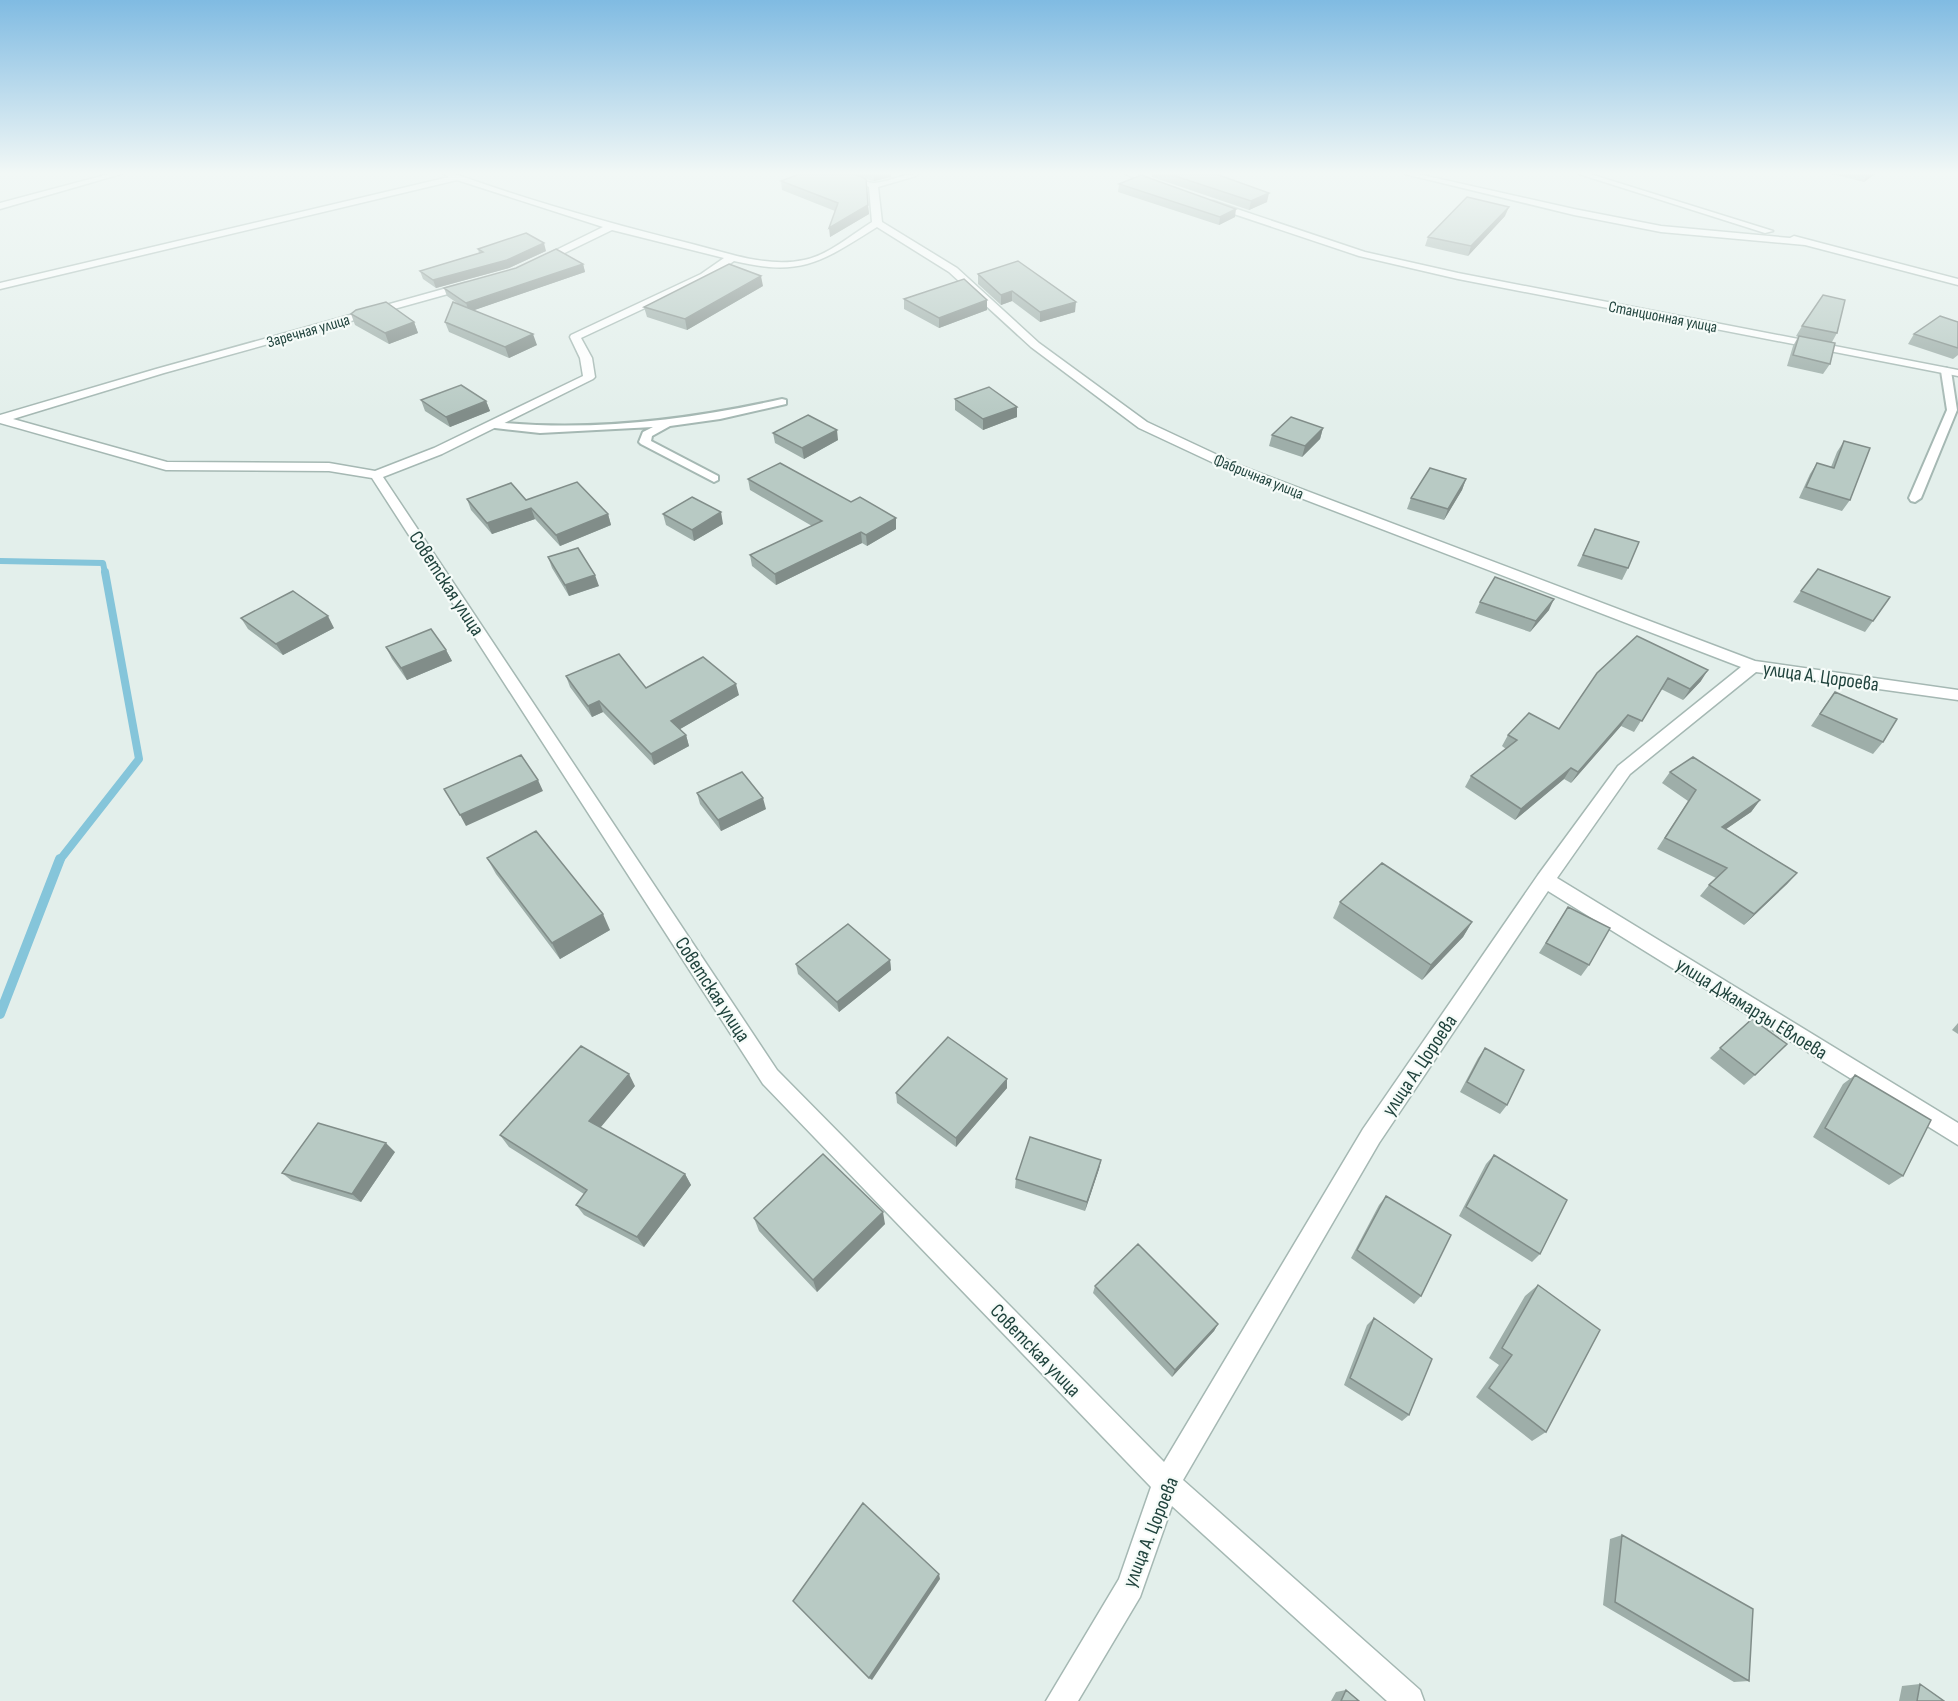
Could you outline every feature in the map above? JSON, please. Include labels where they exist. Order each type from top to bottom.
[{"type":"street","points":[[0,286],[138,253]]},
{"type":"street","points":[[529,266],[555,253]]},
{"type":"street","points":[[718,253],[775,264],[811,261],[824,253]]},
{"type":"street","name":"Фабричная улица","points":[[926,253],[953,270],[1035,345],[1143,425],[1237,469],[1753,666]]},
{"type":"street","name":"Станционная улица","points":[[1360,253],[1448,274],[1952,372]]},
{"type":"street","points":[[1848,253],[1958,282]]},
{"type":"street","points":[[0,419],[166,466],[329,467],[376,475],[438,451],[495,425],[589,377],[586,358],[575,337],[705,276],[733,257]]},
{"type":"street","name":"Заречная улица","points":[[0,419],[160,371],[480,282]]},
{"type":"street","name":"Советская улица","points":[[376,475],[770,1077],[1166,1483],[1409,1701]]},
{"type":"street","name":"улица А. Цороева","points":[[1061,1701],[1130,1587],[1166,1483],[1371,1136],[1545,880],[1624,770],[1753,666],[1958,695]]},
{"type":"street","name":"улица Джамарзы Евлоева","points":[[1545,880],[1958,1135]]},
{"type":"lane","points":[[1915,498],[1952,410],[1952,372]]},
{"type":"lane","points":[[495,425],[540,430],[671,423],[720,416],[782,402]]},
{"type":"lane","points":[[671,423],[648,434],[645,442],[714,478]]},
{"type":"building","points":[[478,253],[521,253],[507,260],[433,280],[420,271]]},
{"type":"building","points":[[547,253],[564,253],[583,264],[466,303],[444,288],[516,268]]},
{"type":"building","points":[[1018,261],[1076,302],[1040,312],[1012,291],[1001,295],[978,274]]},
{"type":"building","points":[[729,264],[761,276],[685,319],[644,307]]},
{"type":"building","points":[[964,279],[987,300],[939,318],[904,299]]},
{"type":"building","points":[[1823,295],[1845,300],[1837,333],[1802,326]]},
{"type":"building","points":[[386,302],[414,322],[385,333],[351,314],[356,310]]},
{"type":"building","points":[[453,302],[533,334],[505,347],[445,322]]},
{"type":"building","points":[[1940,316],[1958,322],[1958,348],[1914,334]]},
{"type":"building","points":[[1799,336],[1835,343],[1830,364],[1793,355]]},
{"type":"building","points":[[461,385],[486,401],[446,417],[421,400]]},
{"type":"building","points":[[989,387],[1017,407],[983,419],[955,399]]},
{"type":"building","points":[[808,415],[837,430],[802,448],[773,433]]},
{"type":"building","points":[[1291,417],[1323,428],[1305,446],[1272,435]]},
{"type":"building","points":[[1844,441],[1870,448],[1850,500],[1806,487],[1817,463],[1834,468]]},
{"type":"building","points":[[780,463],[851,502],[860,497],[896,518],[866,535],[861,532],[775,574],[750,555],[822,521],[748,479]]},
{"type":"building","points":[[1430,468],[1466,479],[1448,509],[1411,498]]},
{"type":"building","points":[[577,482],[608,514],[556,535],[531,508],[487,523],[467,499],[511,483],[526,500]]},
{"type":"building","points":[[692,497],[721,512],[692,530],[663,514]]},
{"type":"building","points":[[1595,529],[1639,542],[1628,568],[1583,555]]},
{"type":"building","points":[[578,548],[595,575],[565,585],[548,557]]},
{"type":"building","points":[[1818,569],[1890,597],[1873,621],[1801,591]]},
{"type":"building","points":[[1495,577],[1554,599],[1536,621],[1480,602]]},
{"type":"building","points":[[293,591],[328,616],[276,644],[241,618]]},
{"type":"building","points":[[431,629],[446,650],[401,668],[386,647]]},
{"type":"building","points":[[1637,636],[1708,670],[1690,689],[1668,678],[1642,721],[1628,715],[1578,772],[1571,768],[1521,809],[1471,776],[1517,740],[1508,735],[1529,713],[1559,729],[1597,673]]},
{"type":"building","points":[[619,654],[646,688],[703,657],[736,684],[671,721],[686,735],[651,754],[599,701],[588,706],[566,676]]},
{"type":"building","points":[[1835,692],[1897,719],[1883,742],[1820,714]]},
{"type":"building","points":[[521,755],[538,780],[460,815],[444,789]]},
{"type":"building","points":[[1693,757],[1760,800],[1722,827],[1797,873],[1754,914],[1709,885],[1727,868],[1665,838],[1696,790],[1670,772]]},
{"type":"building","points":[[742,772],[763,798],[718,820],[697,793]]},
{"type":"building","points":[[536,831],[603,914],[552,943],[487,858]]},
{"type":"building","points":[[1382,863],[1472,922],[1431,965],[1340,902]]},
{"type":"building","points":[[1568,907],[1610,928],[1589,965],[1546,943]]},
{"type":"building","points":[[848,924],[890,960],[837,1002],[796,964]]},
{"type":"building","points":[[1752,1019],[1787,1044],[1755,1075],[1720,1048]]},
{"type":"building","points":[[948,1037],[1007,1079],[956,1138],[896,1093]]},
{"type":"building","points":[[581,1046],[629,1074],[589,1121],[685,1174],[637,1237],[576,1205],[587,1190],[500,1135]]},
{"type":"building","points":[[1485,1048],[1524,1070],[1507,1105],[1467,1082]]},
{"type":"building","points":[[1855,1075],[1931,1120],[1903,1176],[1825,1128]]},
{"type":"building","points":[[318,1123],[386,1143],[352,1194],[282,1173]]},
{"type":"building","points":[[1030,1137],[1101,1160],[1087,1202],[1016,1179]]},
{"type":"building","points":[[823,1154],[883,1212],[813,1280],[754,1218]]},
{"type":"building","points":[[1494,1155],[1567,1200],[1540,1254],[1466,1207]]},
{"type":"building","points":[[1386,1196],[1451,1235],[1421,1296],[1357,1250]]},
{"type":"building","points":[[1138,1244],[1218,1324],[1175,1370],[1095,1286]]},
{"type":"building","points":[[1538,1285],[1600,1330],[1546,1432],[1489,1388],[1512,1355],[1502,1348]]},
{"type":"building","points":[[1374,1318],[1432,1359],[1409,1415],[1350,1378]]},
{"type":"building","points":[[863,1503],[939,1574],[869,1678],[793,1601]]},
{"type":"building","points":[[1622,1535],[1753,1609],[1749,1681],[1615,1602]]},
{"type":"building","points":[[1920,1684],[1944,1701],[1917,1701]]},
{"type":"building","points":[[1346,1690],[1359,1701],[1341,1701]]},
{"type":"waterway","points":[[0,561],[103,563],[105,573]]},
{"type":"waterway","points":[[59,860],[139,759],[105,572]]},
{"type":"waterway","points":[[0,1014],[59,860]]}]
